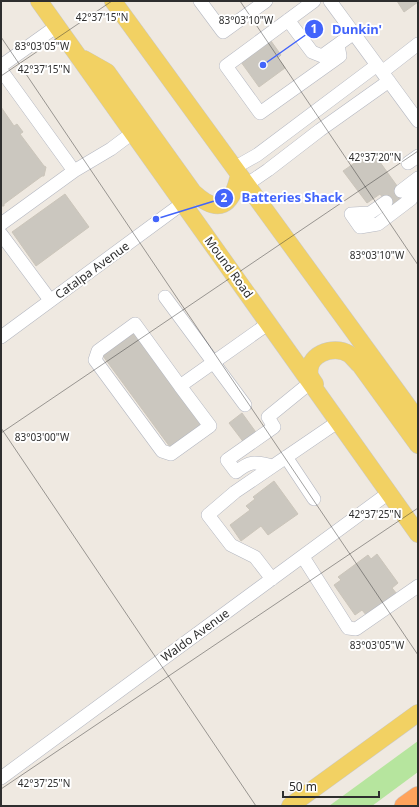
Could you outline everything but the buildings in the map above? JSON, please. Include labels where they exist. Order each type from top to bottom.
[{"type":"highway","points":[[404,806],[418,796]]},
{"type":"main road","points":[[39,1],[80,58],[107,72],[139,128],[193,192],[207,203],[219,206],[227,202],[232,196],[236,190],[240,176]]},
{"type":"main road","points":[[113,1],[418,420]]},
{"type":"main road","name":"Mound Road","points":[[139,128],[183,203],[390,492],[418,534]]},
{"type":"main road","points":[[316,388],[310,375],[311,364],[318,355],[327,350],[343,351],[350,354],[360,365],[418,445]]},
{"type":"main road","points":[[290,806],[418,713]]},
{"type":"street","points":[[200,1],[223,32],[266,1]]},
{"type":"street","points":[[314,1],[226,66],[260,113],[340,56],[338,44]]},
{"type":"street","points":[[330,1],[418,121]]},
{"type":"street","points":[[288,20],[312,52],[322,56],[354,33]]},
{"type":"street","points":[[1,66],[57,26]]},
{"type":"street","points":[[240,176],[268,170],[320,130],[383,73],[418,44]]},
{"type":"street","points":[[1,70],[74,171]]},
{"type":"street","points":[[240,176],[257,155],[383,73]]},
{"type":"street","points":[[1,224],[74,171],[111,149],[139,128]]},
{"type":"street","points":[[401,191],[418,179]]},
{"type":"street","points":[[386,202],[370,213],[351,214],[360,227],[378,224],[412,199],[418,179]]},
{"type":"street","name":"Catalpa Avenue","points":[[1,336],[183,203]]},
{"type":"street","points":[[1,234],[50,300]]},
{"type":"street","points":[[165,297],[246,405]]},
{"type":"street","points":[[180,386],[269,323]]},
{"type":"street","points":[[135,324],[180,386],[210,426],[171,454],[162,451],[95,360],[98,351],[135,324]]},
{"type":"street","points":[[273,466],[252,462],[243,466],[236,472],[227,460],[274,427],[268,417],[316,388]]},
{"type":"street","points":[[272,579],[255,557],[230,545],[208,514],[235,492],[339,421]]},
{"type":"street","points":[[286,457],[314,499]]},
{"type":"street","name":"Waldo Avenue","points":[[1,778],[390,492]]},
{"type":"street","points":[[302,557],[348,628],[356,629],[418,586]]},
{"type":"green space","points":[[418,741],[418,772],[372,806],[329,806]]},
{"type":"place","name":"Dunkin'","points":[[263,65]]},
{"type":"place","name":"Batteries Shack","points":[[156,219]]}]
